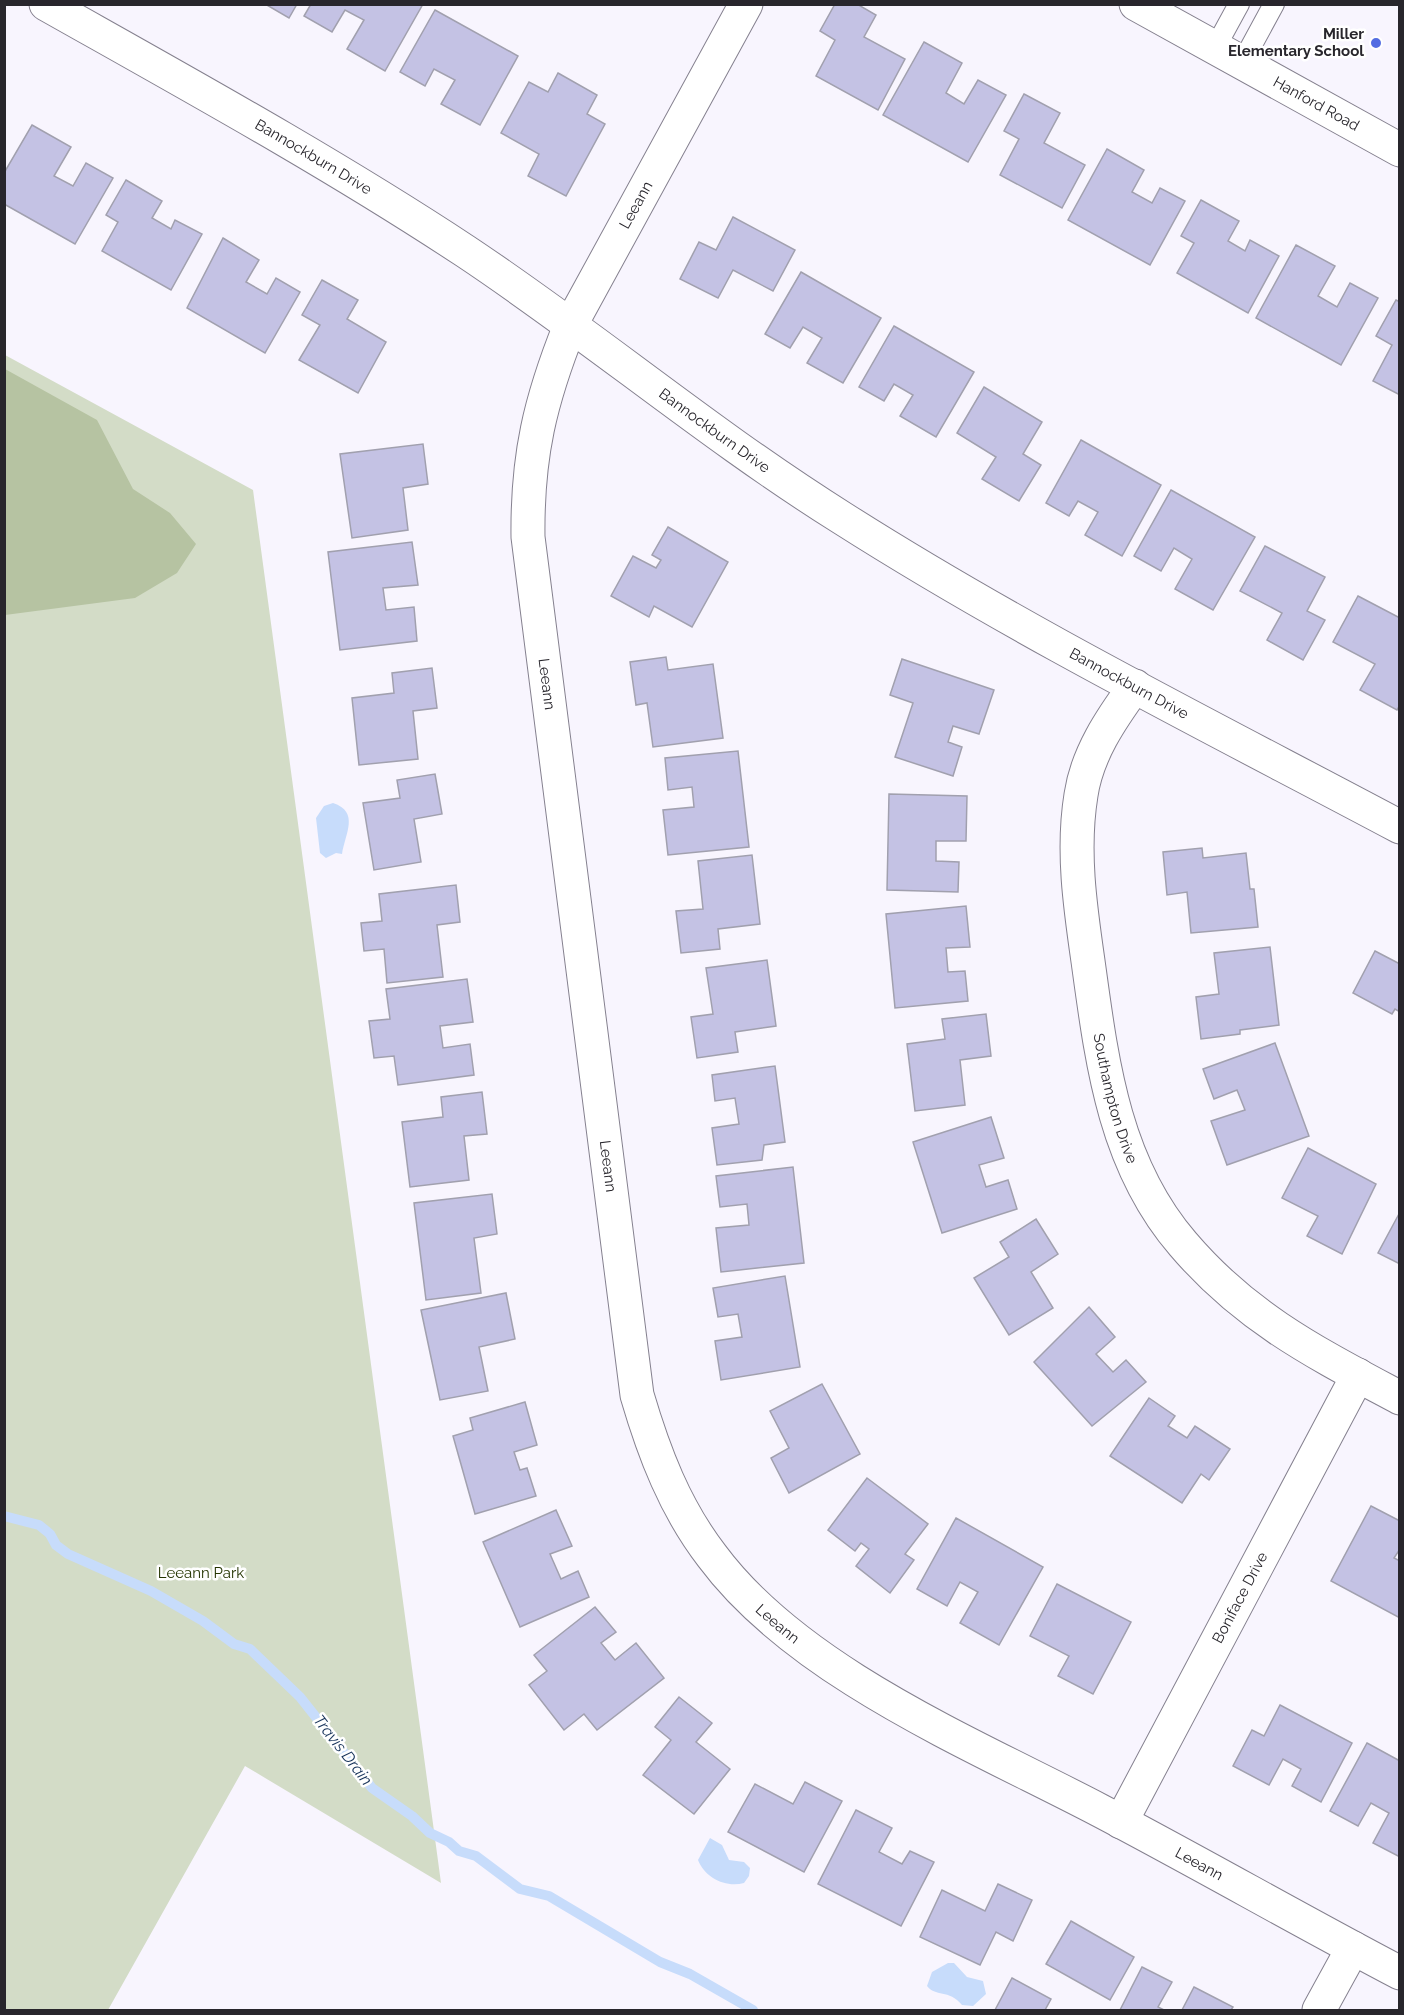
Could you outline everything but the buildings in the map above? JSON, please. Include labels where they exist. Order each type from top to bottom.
[{"type":"street","name":"Bannockburn Drive","points":[[46,4],[228,106],[383,198],[469,254],[728,443],[843,519],[1081,658],[1400,826]]},
{"type":"street","name":"Leeann","points":[[746,4],[570,327],[549,380],[534,435],[527,486],[528,537],[637,1395],[653,1450],[682,1512],[712,1557],[754,1603],[801,1643],[892,1702],[1121,1822],[1400,1973]]},
{"type":"street","name":"Hanford Road","points":[[1136,4],[1400,150]]},
{"type":"street","name":"Southampton Drive","points":[[1135,686],[1111,718],[1093,754],[1081,793],[1077,833],[1078,892],[1101,1059],[1116,1122],[1130,1159],[1154,1205],[1209,1273],[1273,1327],[1400,1398]]},
{"type":"street","name":"Boniface Drive","points":[[1121,1822],[1358,1376]]},
{"type":"street","points":[[1319,2010],[1353,1948]]},
{"type":"lane","points":[[1229,55],[1239,4]]},
{"type":"lane","points":[[1229,55],[1274,4]]},
{"type":"green space","name":"Leeann Park","points":[[5,355],[253,490],[441,1883],[245,1766],[108,2010],[5,2010]]},
{"type":"green space","points":[[5,369],[97,420],[133,489],[170,513],[196,544],[177,573],[135,598],[5,615]]},
{"type":"water","points":[[333,803],[346,812],[349,824],[342,854],[336,853],[326,858],[320,853],[316,818],[324,806]]},
{"type":"water","points":[[710,1838],[722,1845],[729,1860],[744,1862],[750,1868],[749,1876],[744,1883],[723,1883],[711,1877],[701,1866],[698,1860]]},
{"type":"water","points":[[948,1963],[954,1963],[967,1977],[983,1981],[986,1994],[973,2006],[962,2005],[952,1997],[927,1986],[932,1972]]},
{"type":"waterway","name":"Travis Drain","points":[[4,1516],[39,1525],[50,1534],[56,1545],[68,1554],[151,1591],[203,1621],[234,1644],[250,1649],[300,1697],[372,1788],[412,1816],[430,1833],[449,1842],[459,1851],[476,1856],[520,1889],[549,1896],[660,1962],[690,1974],[753,2010]]},
{"type":"place","name":"Miller Elementary School","points":[[1376,43]]}]
